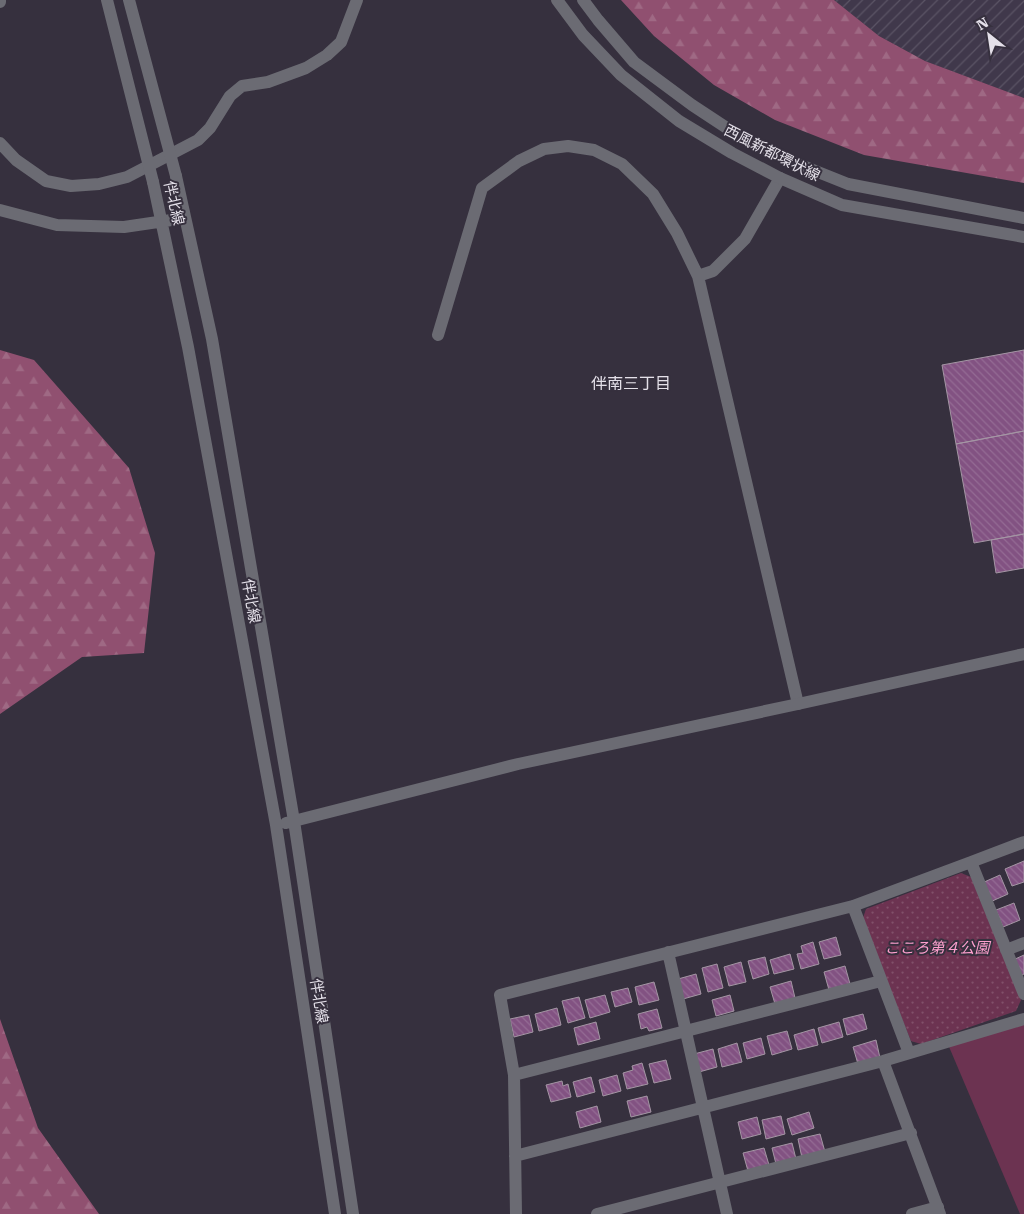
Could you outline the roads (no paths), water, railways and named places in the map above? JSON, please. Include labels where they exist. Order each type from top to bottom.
[{"type":"street","name":"伴北線","points":[[107,0],[153,182],[188,347],[276,825],[335,1214]]},
{"type":"street","name":"伴北線","points":[[129,0],[176,176],[212,339],[294,821],[353,1214]]},
{"type":"street","points":[[0,143],[16,160],[46,181],[71,186],[99,184],[127,177],[198,140],[210,128],[230,96],[242,86],[268,82],[306,68],[327,55],[341,42],[357,0]]},
{"type":"street","name":"西風新都環状線","points":[[557,0],[582,35],[621,75],[680,121],[732,153],[780,178],[842,205],[1024,237]]},
{"type":"street","name":"西風新都環状線","points":[[583,0],[634,62],[692,105],[736,134],[779,156],[848,184],[1024,218]]},
{"type":"street","points":[[438,335],[482,188],[520,161],[544,149],[568,146],[594,150],[622,164],[653,194],[677,233],[698,276],[798,704]]},
{"type":"street","points":[[698,276],[714,271],[745,239],[780,178]]},
{"type":"street","points":[[0,210],[57,225],[124,227],[185,218]]},
{"type":"street","points":[[276,825],[518,764],[1024,654]]},
{"type":"street","points":[[516,1214],[514,1075],[500,995],[853,906],[1024,842]]},
{"type":"street","points":[[971,862],[1024,994]]},
{"type":"street","points":[[853,906],[909,1054]]},
{"type":"street","points":[[1006,950],[1024,943]]},
{"type":"street","points":[[668,952],[727,1214]]},
{"type":"street","points":[[514,1075],[881,981]]},
{"type":"street","points":[[515,1156],[883,1061],[1024,1019]]},
{"type":"street","points":[[883,1061],[939,1211],[912,1214]]},
{"type":"street","points":[[597,1214],[911,1133]]},
{"type":"district","name":"伴南三丁目","points":[[631,383]]},
{"type":"park label","name":"こころ第４公園","points":[[937,948]]}]
